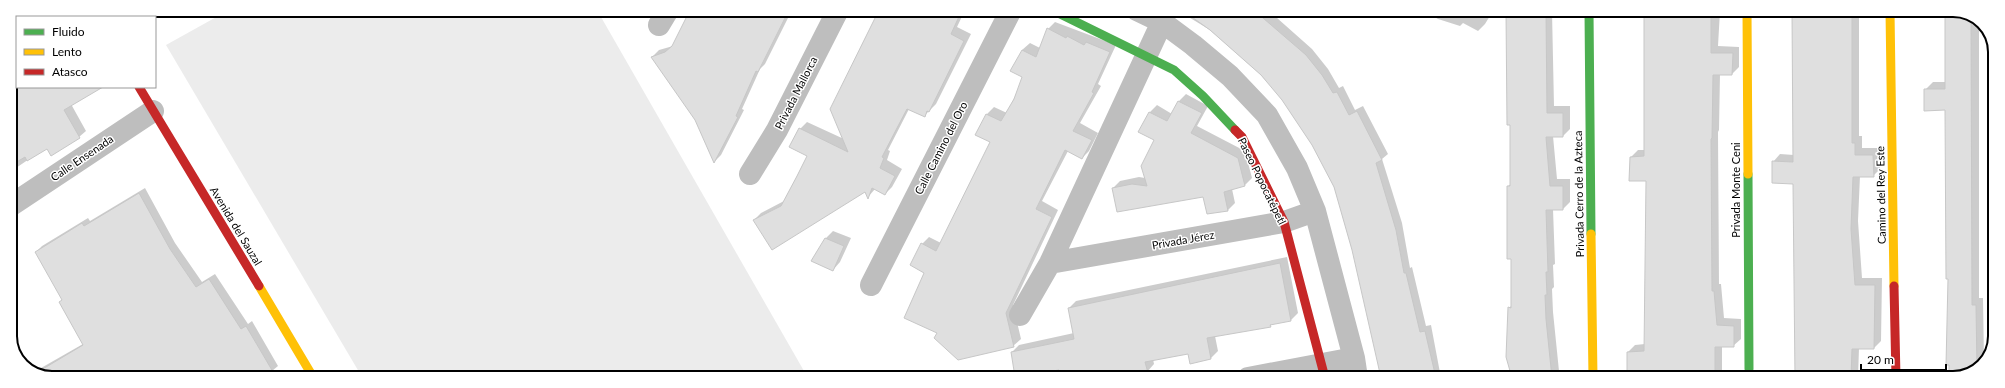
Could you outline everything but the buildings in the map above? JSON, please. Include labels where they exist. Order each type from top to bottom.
[{"type":"street","name":"Privada Mallorca","points":[[750,174],[777,130],[834,17]]},
{"type":"street","name":"Calle Camino del Oro","points":[[871,285],[1007,17]]},
{"type":"street","name":"Paseo Popocatépetl","points":[[1066,17],[1174,70],[1203,96],[1242,137],[1284,222],[1323,371]]},
{"type":"street","points":[[1152,17],[1162,22],[1230,76],[1267,115],[1297,168],[1315,211],[1355,368],[1323,371]]},
{"type":"street","name":"Privada Cerro de la Azteca","points":[[1589,17],[1593,371]]},
{"type":"street","name":"Privada Monte Ceni","points":[[1748,17],[1749,369]]},
{"type":"street","name":"Camino del Rey Este","points":[[1890,17],[1896,371]]},
{"type":"street","points":[[1020,315],[1050,263],[1162,22]]},
{"type":"street","name":"Avenida del Sauzal","points":[[140,88],[308,371]]},
{"type":"street","name":"Calle Ensenada","points":[[17,201],[153,111]]},
{"type":"street","name":"Privada Jérez","points":[[1050,263],[1284,222],[1315,211]]},
{"type":"shaded area","points":[[216,17],[601,17],[804,371],[358,371],[166,45]]},
{"type":"traffic: fast","points":[[1066,17],[1174,70],[1203,96],[1235,130]]},
{"type":"traffic: fast","points":[[1589,17],[1591,234]]},
{"type":"traffic: fast","points":[[1748,174],[1749,369]]},
{"type":"traffic: slow","points":[[1747,17],[1748,174]]},
{"type":"traffic: slow","points":[[1890,17],[1894,286]]},
{"type":"traffic: slow","points":[[1591,234],[1593,371]]},
{"type":"traffic: slow","points":[[259,286],[309,371]]},
{"type":"traffic: jam","points":[[140,88],[259,286]]},
{"type":"traffic: jam","points":[[1235,130],[1242,137],[1284,222],[1323,371]]},
{"type":"traffic: jam","points":[[1894,286],[1896,371]]}]
